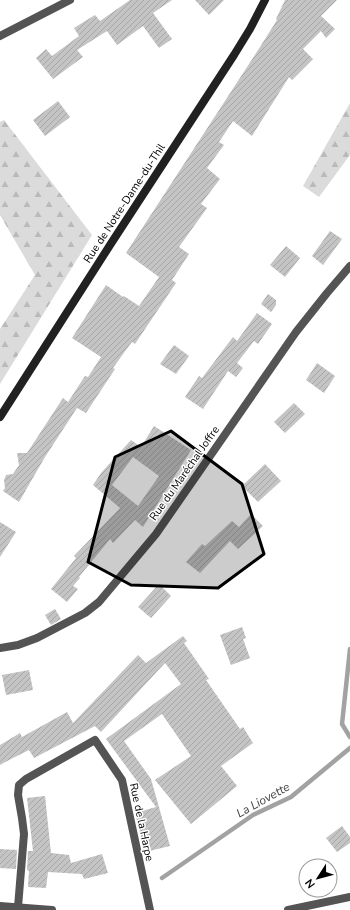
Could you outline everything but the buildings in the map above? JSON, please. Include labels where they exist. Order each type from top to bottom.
[{"type":"main road","name":"Rue de Notre-Dame-du-Thil","points":[[0,417],[234,55],[265,0]]},
{"type":"street","points":[[0,36],[70,0]]},
{"type":"street","name":"Rue du Maréchal Joffre","points":[[0,648],[18,645],[37,638],[76,618],[91,608],[105,595],[149,543],[296,332],[350,266]]},
{"type":"street","name":"Rue de la Harpe","points":[[18,907],[24,834],[18,795],[19,785],[26,779],[95,740],[122,780],[150,910]]},
{"type":"street","points":[[288,910],[350,897]]},
{"type":"street","points":[[0,906],[52,910]]},
{"type":"highlighted area","points":[[171,431],[242,484],[264,554],[218,588],[131,585],[88,562],[115,457]]},
{"type":"green space","points":[[350,103],[350,155],[319,197],[303,186]]},
{"type":"green space","points":[[4,120],[92,235],[0,384],[0,329],[35,275],[0,215],[0,122]]},
{"type":"waterway","name":"La Liovette","points":[[350,649],[342,724],[350,737]]},
{"type":"waterway","name":"La Liovette","points":[[162,878],[253,815],[291,797],[350,748]]}]
